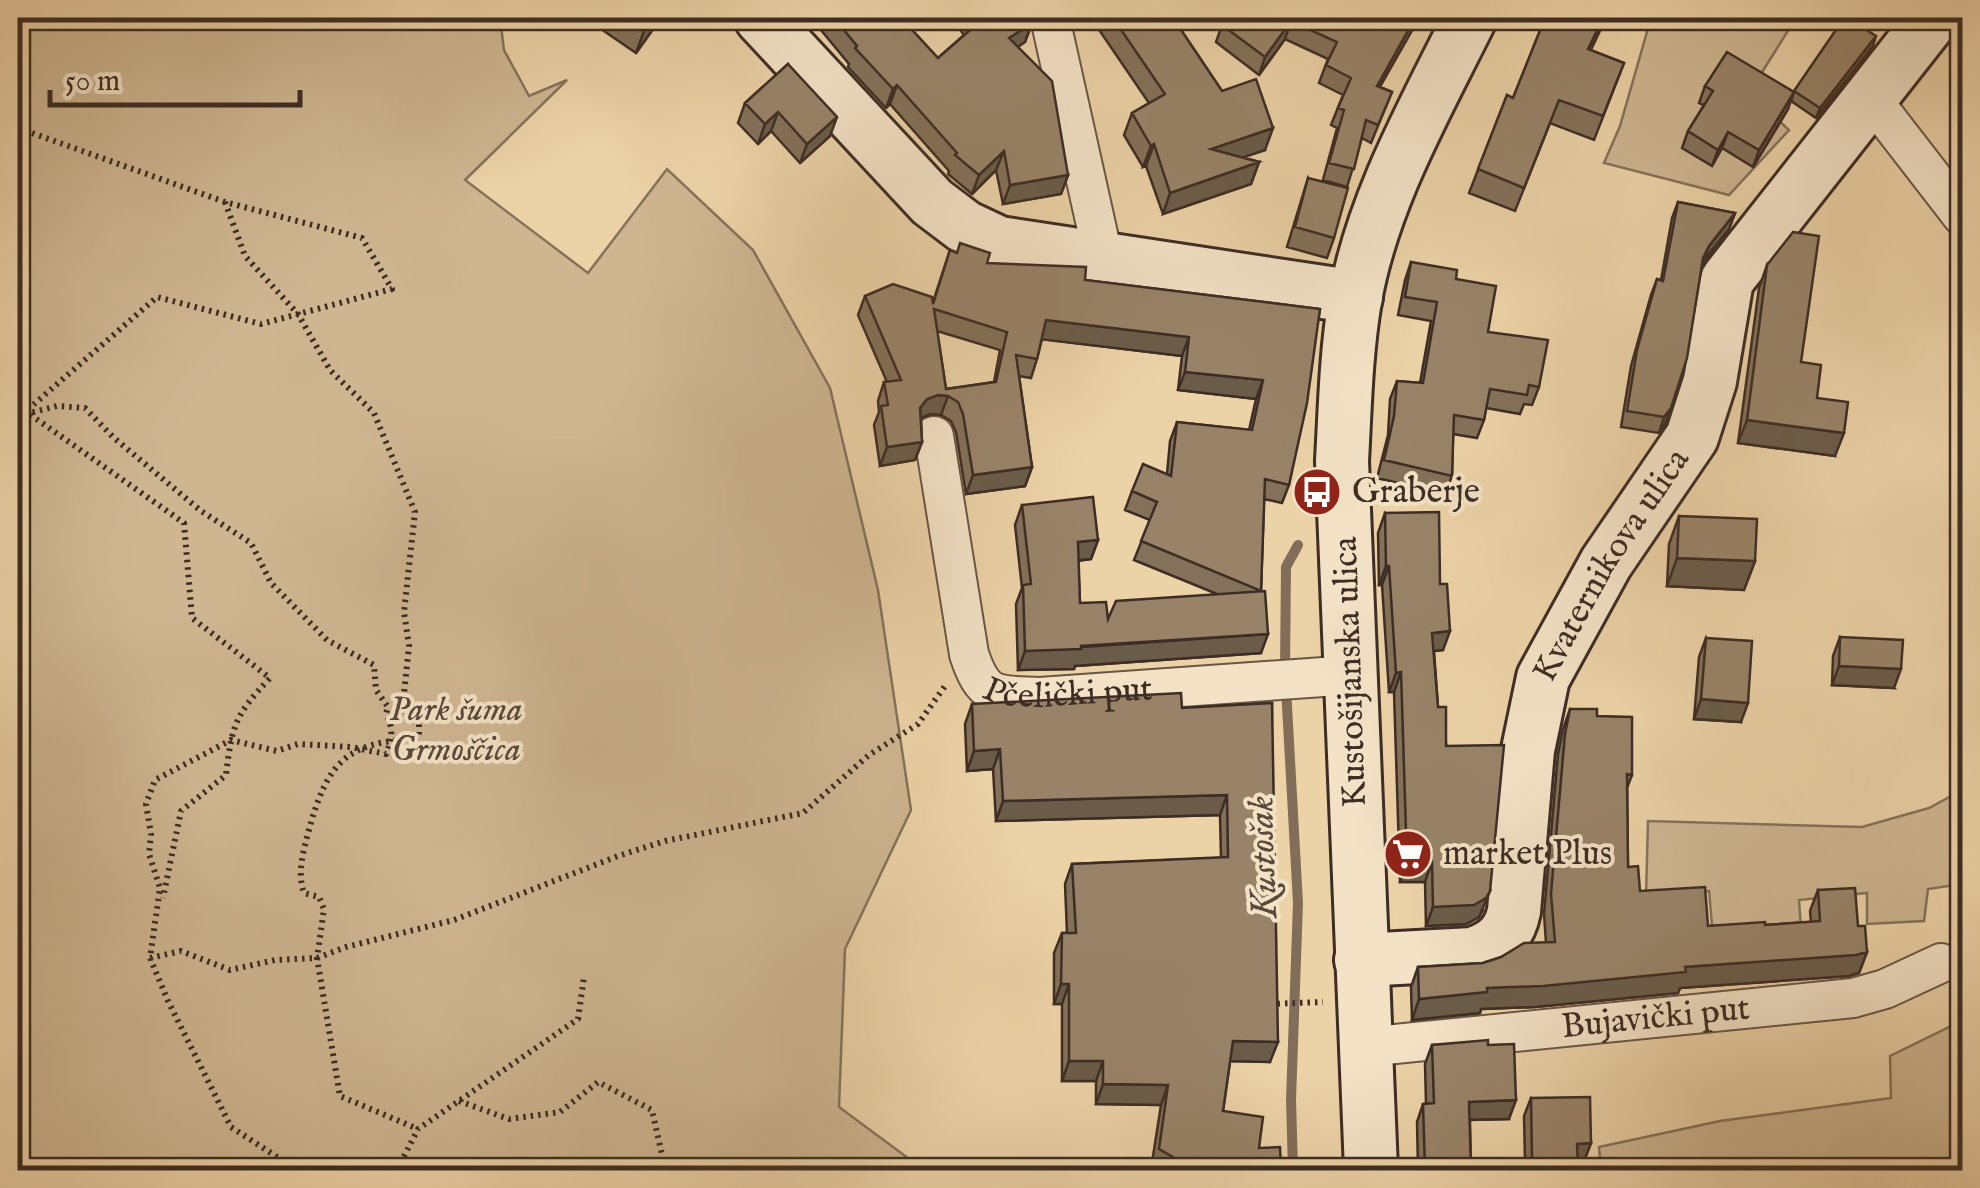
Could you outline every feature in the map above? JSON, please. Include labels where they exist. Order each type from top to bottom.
[{"type":"street","points":[[761,18],[932,202],[965,227],[1000,244],[1356,297]]},
{"type":"street","points":[[1050,18],[1104,261]]},
{"type":"street","name":"Kustošijanska ulica","points":[[1372,1170],[1361,960],[1328,678],[1342,460],[1356,297],[1384,202],[1470,18]]},
{"type":"street","name":"Kvaternikova ulica","points":[[1361,960],[1473,954],[1490,948],[1506,934],[1514,912],[1528,750],[1543,678],[1606,563],[1692,436],[1710,382],[1726,280],[1933,18]]},
{"type":"street","points":[[1870,97],[1962,216]]},
{"type":"street","name":"Pčelički put","points":[[934,436],[969,654],[977,679],[998,696],[1328,678]]},
{"type":"street","name":"Bujavički put","points":[[1365,1047],[1767,1010],[1854,998],[1885,990],[1942,963]]},
{"type":"path","points":[[18,128],[225,202],[362,238],[392,289],[261,324],[157,297],[21,414]]},
{"type":"path","points":[[225,202],[246,256],[298,314],[330,370],[374,413],[415,512],[404,612],[409,646],[402,713],[419,724],[419,739],[392,740]]},
{"type":"path","points":[[18,406],[21,414],[184,523],[192,618],[270,678],[242,708],[231,740],[226,775],[181,811],[150,958]]},
{"type":"path","points":[[21,414],[57,406],[85,408],[113,437],[202,511],[251,543],[271,583],[327,640],[374,666],[376,690],[388,706],[386,714],[391,723],[392,740],[386,754],[298,744],[276,751],[231,740],[155,780],[146,804],[151,834],[149,854],[160,888],[150,958],[231,1127],[297,1170]]},
{"type":"path","points":[[150,958],[181,951],[230,970],[276,960],[317,958],[454,920],[665,841],[803,814],[869,755],[918,724],[969,654]]},
{"type":"path","points":[[360,749],[328,774],[320,791],[299,878],[304,893],[320,897],[324,909],[317,958],[340,1096],[418,1128]]},
{"type":"path","points":[[397,1170],[418,1128],[578,1019],[584,977]]},
{"type":"path","points":[[1253,1004],[1317,1002]]},
{"type":"path","points":[[459,1101],[508,1119],[560,1112],[598,1082],[652,1110],[664,1164],[734,1166],[736,1170]]},
{"type":"green space","name":"Park šuma Grmoščica","points":[[18,18],[500,18],[504,50],[529,96],[567,80],[465,180],[588,273],[667,169],[753,250],[830,388],[878,590],[911,810],[845,949],[839,1107],[919,1170],[18,1170]]},
{"type":"green space","points":[[1651,18],[1796,18],[1749,93],[1789,130],[1729,195],[1604,163],[1620,126]]},
{"type":"green space","points":[[1962,790],[1962,884],[1928,889],[1924,921],[1867,924],[1867,893],[1799,900],[1801,929],[1713,937],[1709,891],[1646,896],[1648,821],[1862,827],[1929,808]]},
{"type":"green space","points":[[1962,1002],[1962,1170],[1601,1170],[1599,1147],[1720,1121],[1891,1098],[1890,1056],[1953,1025]]},
{"type":"building","points":[[630,18],[653,18],[645,28]]},
{"type":"building","points":[[834,18],[901,18],[938,58],[977,24],[972,18],[1028,18],[1032,23],[1009,38],[1052,81],[1068,175],[1010,185],[1004,151],[979,175],[955,155],[897,85],[893,89],[855,48]]},
{"type":"building","points":[[1113,18],[1173,18],[1222,91],[1256,79],[1273,128],[1211,149],[1259,162],[1170,193],[1154,144],[1151,146],[1132,113],[1165,94]]},
{"type":"building","points":[[1228,18],[1415,18],[1377,86],[1392,92],[1378,125],[1366,120],[1354,169],[1329,163],[1344,110],[1338,108],[1351,78],[1326,65],[1337,42],[1291,21],[1265,57],[1222,25]]},
{"type":"building","points":[[1545,18],[1603,18],[1588,49],[1624,63],[1603,116],[1559,100],[1524,188],[1478,169],[1507,95],[1513,98]]},
{"type":"building","points":[[1844,18],[1876,36],[1820,108],[1794,91]]},
{"type":"building","points":[[1727,52],[1794,92],[1759,150],[1728,132],[1718,150],[1688,131],[1713,91],[1705,86]]},
{"type":"building","points":[[788,64],[837,117],[807,144],[778,112],[765,124],[745,103]]},
{"type":"building","points":[[1308,178],[1348,188],[1334,238],[1295,227]]},
{"type":"building","points":[[1678,202],[1735,213],[1703,258],[1687,358],[1671,408],[1664,417],[1627,411],[1637,350],[1657,279],[1663,281]]},
{"type":"building","points":[[1793,232],[1819,236],[1801,362],[1821,365],[1817,398],[1848,402],[1844,433],[1747,420],[1767,265]]},
{"type":"building","points":[[960,243],[990,253],[987,263],[1086,267],[1085,280],[1320,309],[1307,403],[1289,485],[1265,479],[1261,591],[1141,541],[1157,502],[1132,491],[1143,464],[1171,476],[1177,422],[1252,430],[1263,380],[1185,372],[1189,337],[1046,320],[1037,359],[1016,355],[1032,467],[973,475],[963,414],[958,402],[948,396],[927,399],[920,408],[922,442],[887,447],[881,406],[888,405],[884,382],[901,380],[865,296],[893,284],[932,297],[933,304],[950,250],[957,253]],"holes":[[[934,309],[1007,332],[996,382],[946,389]]]},
{"type":"building","points":[[1411,262],[1457,270],[1456,279],[1496,286],[1488,332],[1548,340],[1539,387],[1529,385],[1527,395],[1490,389],[1484,420],[1454,415],[1452,476],[1384,460],[1397,381],[1423,383],[1437,302],[1405,297]]},
{"type":"building","points":[[1093,497],[1098,540],[1078,542],[1080,603],[1106,602],[1108,619],[1116,601],[1265,591],[1268,634],[1025,651],[1023,585],[1031,584],[1022,505]]},
{"type":"building","points":[[1962,510],[1962,552],[1960,552],[1957,511]]},
{"type":"building","points":[[1439,512],[1440,584],[1447,584],[1450,631],[1432,633],[1438,707],[1446,707],[1446,746],[1504,745],[1490,891],[1474,905],[1433,907],[1432,862],[1407,863],[1401,672],[1396,673],[1385,513]]},
{"type":"building","points":[[1679,516],[1757,519],[1755,561],[1677,558]]},
{"type":"building","points":[[1840,637],[1903,640],[1901,669],[1839,666]]},
{"type":"building","points":[[1706,638],[1752,641],[1748,703],[1701,699]]},
{"type":"building","points":[[1181,693],[1182,708],[1272,703],[1278,1042],[1233,1041],[1223,1111],[1263,1117],[1259,1148],[1280,1147],[1281,1170],[1185,1170],[1187,1165],[1159,1149],[1168,1085],[1103,1084],[1103,1061],[1069,1061],[1069,984],[1061,984],[1062,933],[1076,933],[1072,864],[1228,857],[1227,795],[1003,801],[1000,749],[974,751],[972,704]]},
{"type":"building","points":[[1570,709],[1597,709],[1597,716],[1632,717],[1632,775],[1627,774],[1628,867],[1638,866],[1640,891],[1705,887],[1708,926],[1820,921],[1818,890],[1855,888],[1858,926],[1865,926],[1867,952],[1685,967],[1686,972],[1487,988],[1487,992],[1419,999],[1418,967],[1483,963],[1524,943],[1555,942],[1551,894]]},
{"type":"building","points":[[1488,1040],[1488,1045],[1514,1044],[1516,1100],[1469,1102],[1471,1170],[1425,1170],[1423,1104],[1434,1103],[1432,1045]]},
{"type":"building","points":[[1590,1097],[1591,1143],[1577,1144],[1578,1170],[1492,1170],[1524,1168],[1523,1160],[1532,1159],[1531,1098]]},
{"type":"waterway","name":"Kustošak","points":[[1285,671],[1286,567],[1298,545]]},
{"type":"waterway","name":"Kustošak","points":[[1286,688],[1298,903],[1291,1100],[1293,1170]]},
{"type":"place","name":"Graberje","points":[[1317,492]]},
{"type":"place","name":"market Plus","points":[[1408,854]]}]
